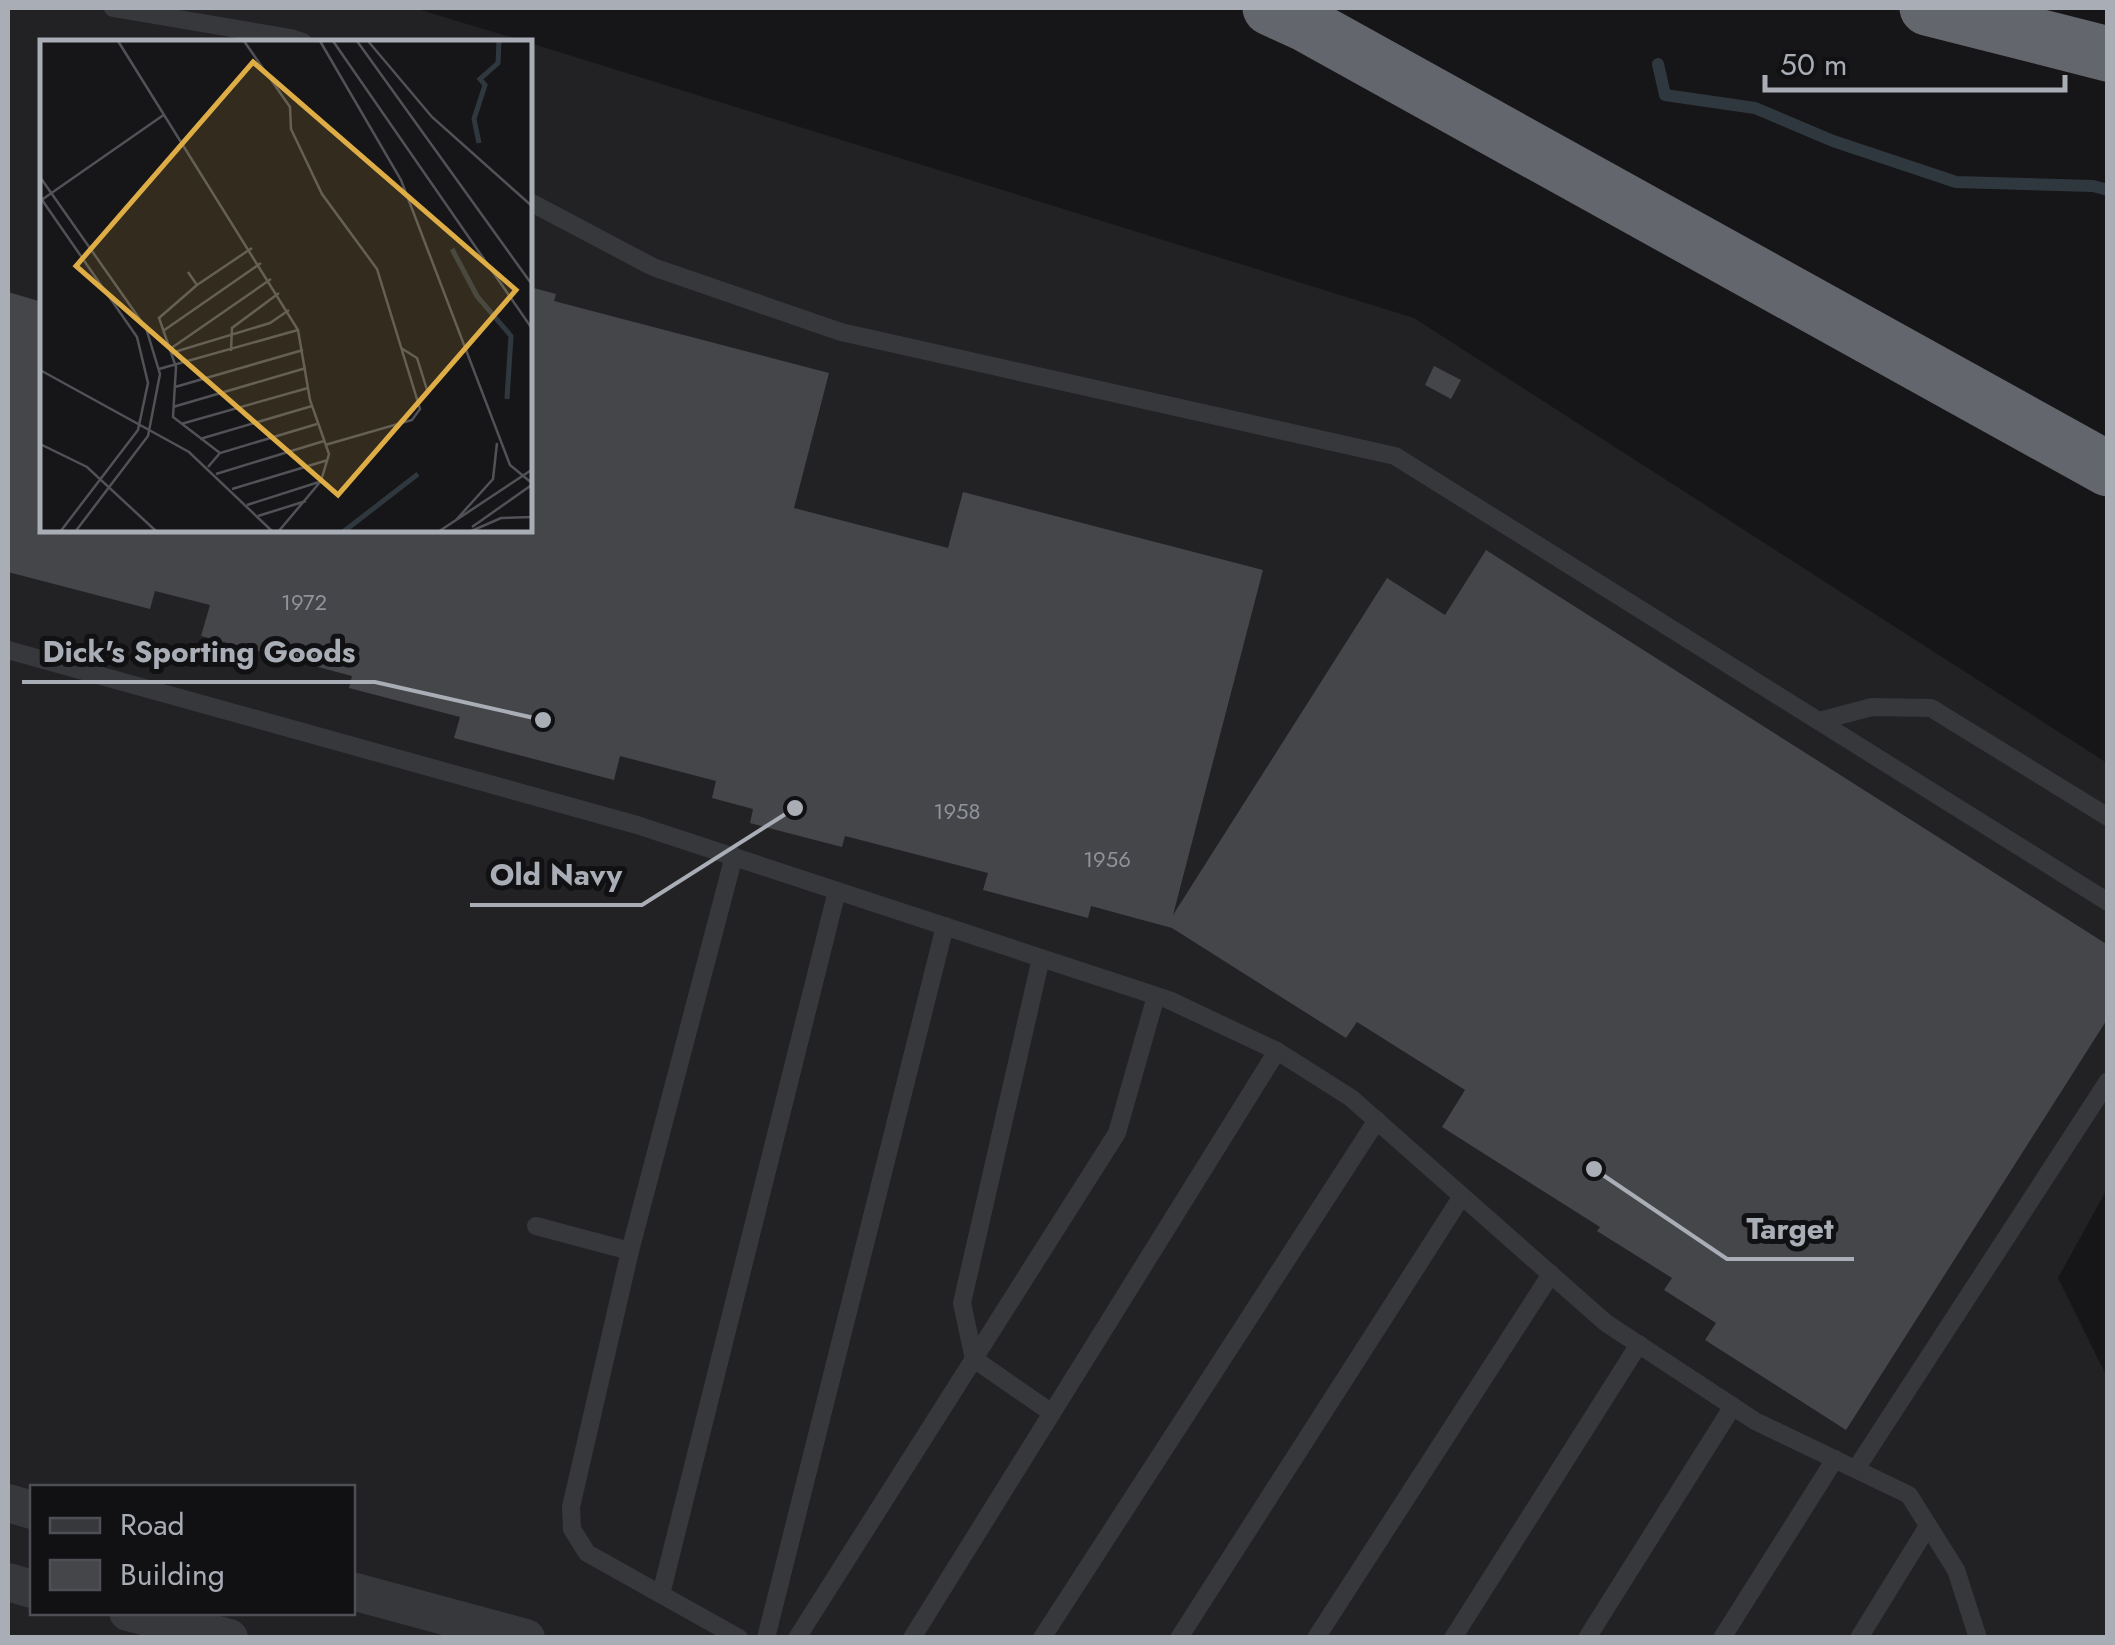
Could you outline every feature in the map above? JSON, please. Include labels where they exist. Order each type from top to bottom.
[{"type":"highway","points":[[1270,8],[2108,470]]},
{"type":"highway","points":[[1927,8],[2108,54]]},
{"type":"street","points":[[355,1592],[526,1638]]},
{"type":"street","points":[[140,1615],[229,1638]]},
{"type":"lane","points":[[112,8],[298,40]]},
{"type":"lane","points":[[532,203],[653,267],[841,332],[1395,456],[2108,902]]},
{"type":"lane","points":[[8,650],[734,856],[1169,1000],[1277,1051],[1351,1098],[1606,1322],[1755,1420],[1909,1495],[1956,1570],[1978,1638]]},
{"type":"lane","points":[[1819,721],[1872,708],[1931,708],[2108,817]]},
{"type":"lane","points":[[734,856],[630,1251],[571,1507],[572,1530],[588,1553],[738,1638]]},
{"type":"lane","points":[[661,1594],[837,890]]},
{"type":"lane","points":[[766,1638],[945,926]]},
{"type":"lane","points":[[1041,958],[962,1303],[974,1359],[1052,1413]]},
{"type":"lane","points":[[797,1638],[1117,1133],[1156,996]]},
{"type":"lane","points":[[912,1638],[1277,1051]]},
{"type":"lane","points":[[1856,1469],[2108,1080]]},
{"type":"lane","points":[[1042,1638],[1377,1120]]},
{"type":"lane","points":[[1179,1638],[1462,1196]]},
{"type":"lane","points":[[536,1226],[630,1251]]},
{"type":"lane","points":[[1316,1638],[1551,1274]]},
{"type":"lane","points":[[1453,1638],[1639,1344]]},
{"type":"lane","points":[[1587,1638],[1733,1406]]},
{"type":"lane","points":[[1722,1638],[1835,1459]]},
{"type":"lane","points":[[1859,1638],[1928,1526]]},
{"type":"shaded area","points":[[8,8],[414,8],[520,40],[40,40],[40,532],[532,532],[532,44],[1414,318],[2107,763],[2107,1189],[2058,1278],[2107,1377],[2106,1637],[8,1638]]},
{"type":"building","points":[[532,288],[556,294],[554,301],[829,373],[794,508],[948,548],[963,492],[1263,570],[1173,915],[1387,578],[1445,615],[1486,550],[2108,945],[2108,1018],[1846,1430],[1705,1340],[1716,1323],[1664,1290],[1672,1278],[1597,1231],[1600,1227],[1442,1127],[1465,1090],[1357,1022],[1346,1038],[1172,928],[1091,906],[1088,918],[983,890],[988,873],[845,836],[842,847],[750,823],[753,809],[712,798],[716,781],[620,756],[614,780],[454,738],[460,717],[349,688],[352,676],[201,636],[210,605],[155,591],[150,609],[8,572],[8,292],[40,301],[40,532],[532,532]]},
{"type":"building","points":[[1434,366],[1461,380],[1451,399],[1425,385]]},
{"type":"waterway","points":[[1658,64],[1665,95],[1755,108],[1833,141],[1956,182],[2093,186],[2108,190]]},
{"type":"place","name":"Dick's Sporting Goods","points":[[543,720]]},
{"type":"place","name":"Old Navy","points":[[795,808]]},
{"type":"place","name":"Target","points":[[1594,1169]]}]
